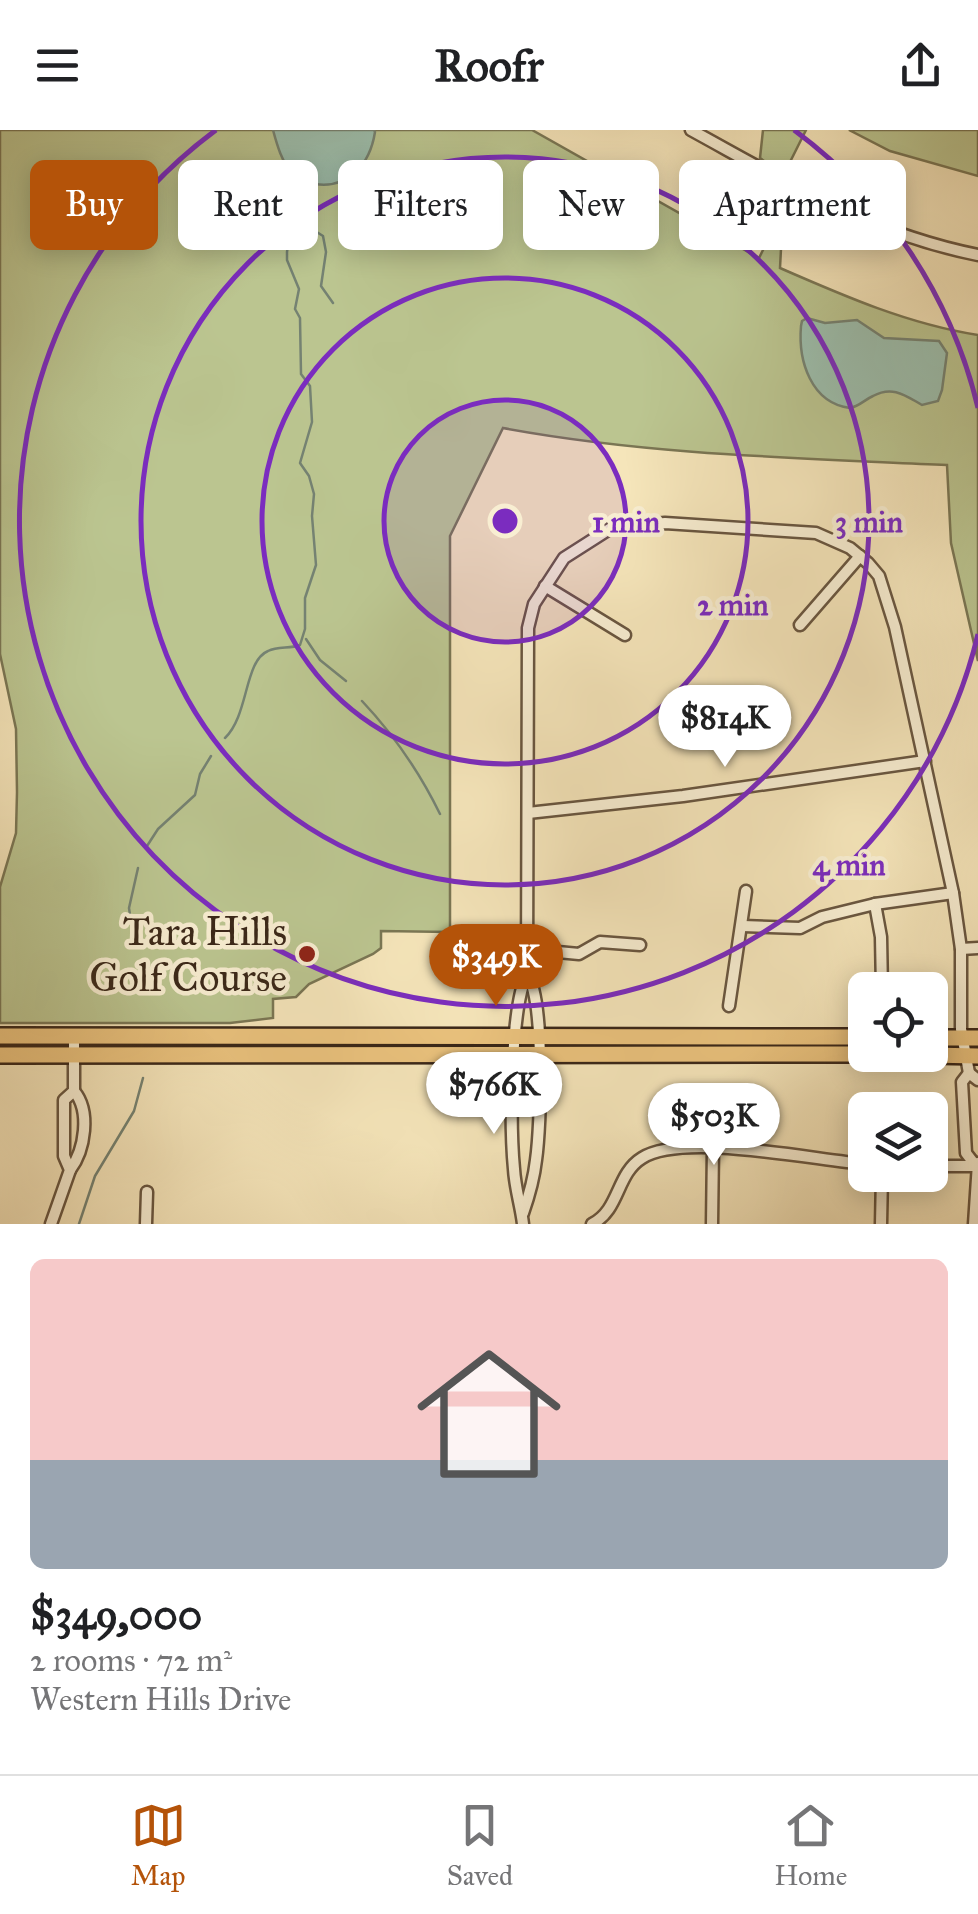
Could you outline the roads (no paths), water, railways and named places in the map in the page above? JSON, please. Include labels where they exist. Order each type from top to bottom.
[{"type":"main road","points":[[0,1036],[848,1037]]},
{"type":"main road","points":[[0,1055],[848,1054]]},
{"type":"street","points":[[691,130],[845,214],[978,256]]},
{"type":"street","points":[[523,1219],[514,1169],[515,1036],[520,988],[527,974],[528,628],[534,604],[564,558],[611,528],[665,523],[816,533],[860,556],[878,576],[886,594],[925,761],[960,948],[974,1076],[962,1082],[966,1153],[977,1164],[974,1224]]},
{"type":"street","points":[[800,625],[860,556]]},
{"type":"street","points":[[545,586],[624,634]]},
{"type":"street","points":[[528,813],[683,796],[925,761]]},
{"type":"street","points":[[730,1006],[746,891]]},
{"type":"street","points":[[743,926],[800,928],[822,917],[874,904],[952,893]]},
{"type":"street","points":[[874,904],[882,972]]},
{"type":"street","points":[[526,948],[579,954],[600,942],[640,945]]},
{"type":"street","points":[[960,948],[978,948]]},
{"type":"street","points":[[523,1219],[538,1151],[537,998],[527,974]]},
{"type":"street","points":[[51,1224],[70,1170],[81,1152],[83,1136],[82,1102],[74,1091],[74,1036]]},
{"type":"street","points":[[70,1170],[64,1156],[64,1100],[74,1091]]},
{"type":"street","points":[[712,1148],[712,1224]]},
{"type":"street","points":[[592,1224],[611,1209],[630,1168],[644,1156],[665,1150],[712,1148],[848,1162]]},
{"type":"street","points":[[948,1165],[977,1164]]},
{"type":"street","points":[[146,1192],[146,1224]]},
{"type":"street","points":[[881,1224],[882,1192]]},
{"type":"waterway","points":[[318,233],[323,236],[326,252],[321,286],[333,303]]},
{"type":"waterway","points":[[225,738],[233,728],[260,657],[272,649],[300,645],[305,629],[305,598],[316,565],[314,494],[300,463],[312,422],[310,386],[301,374],[300,318],[295,309],[299,289],[287,260],[287,250]]},
{"type":"waterway","points":[[306,639],[320,660],[346,681]]},
{"type":"waterway","points":[[362,701],[406,754],[440,814]]},
{"type":"waterway","points":[[147,846],[158,829],[195,795],[200,774],[211,756]]},
{"type":"waterway","points":[[134,942],[129,908],[138,868]]},
{"type":"waterway","points":[[79,1224],[95,1176],[134,1111],[143,1078]]},
{"type":"place","name":"Tara Hills Golf Course","points":[[307,954]]}]
